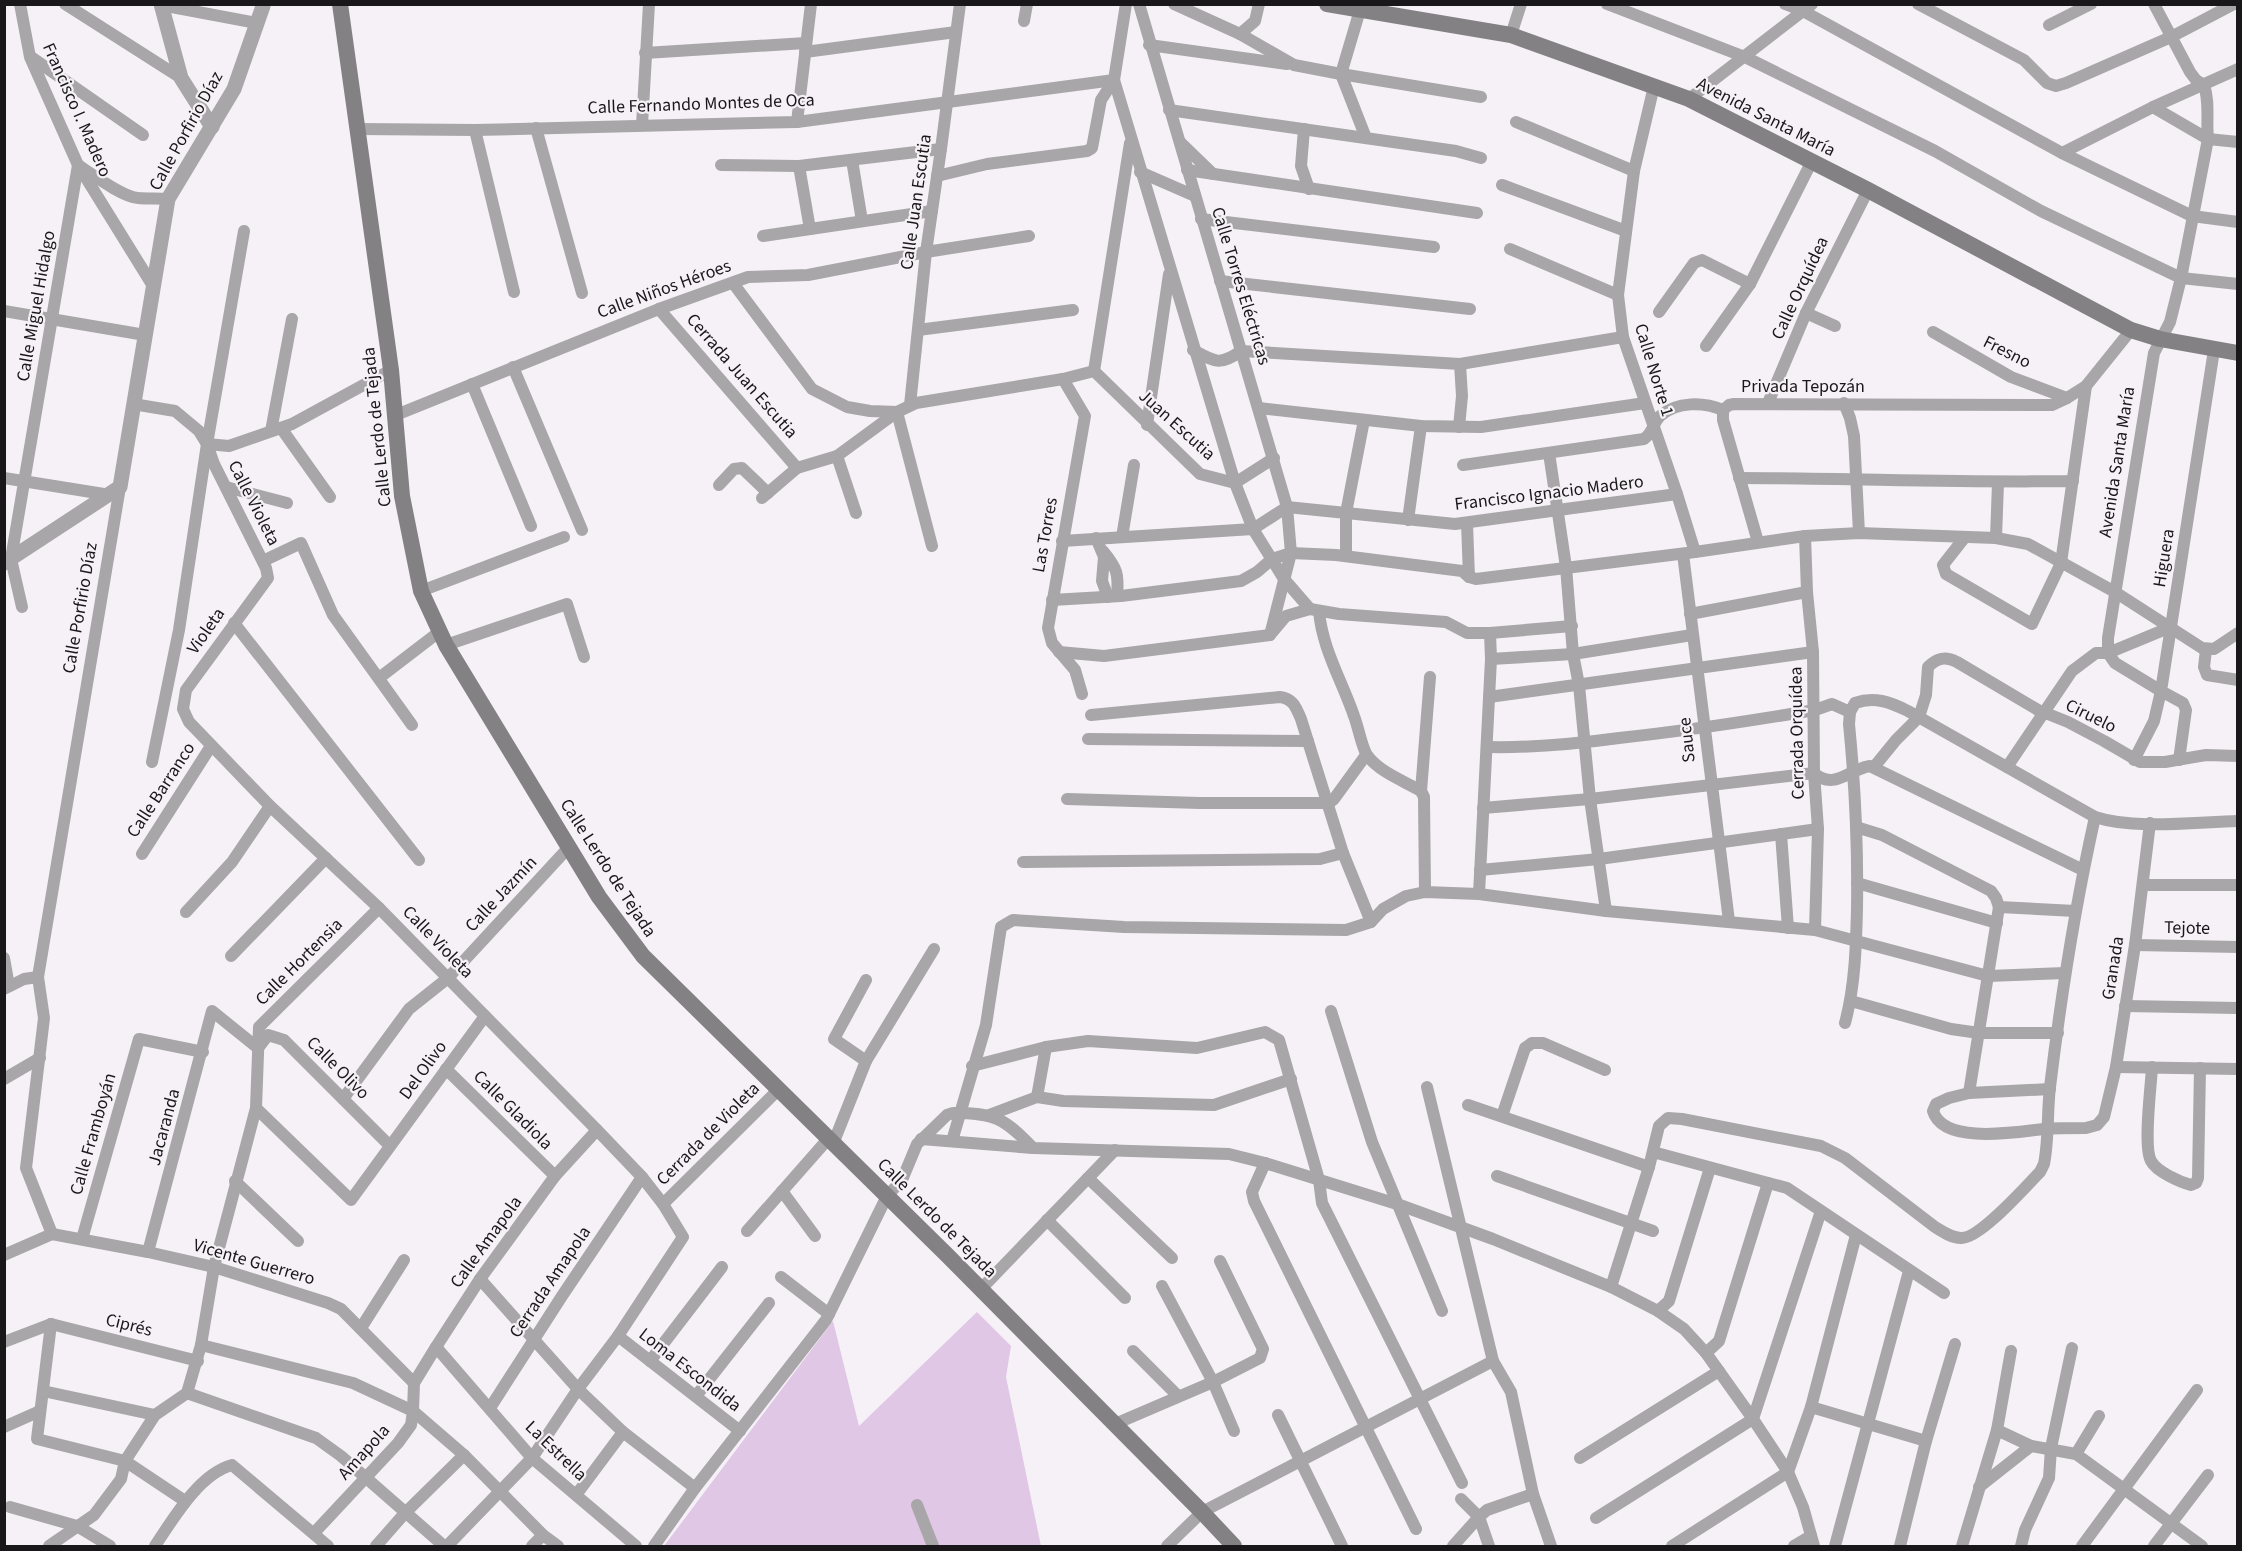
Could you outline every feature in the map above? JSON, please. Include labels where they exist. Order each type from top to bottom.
[{"type":"main road","name":"Calle Lerdo de Tejada","points":[[340,4],[391,370],[402,496],[416,574],[442,638],[599,897],[643,956],[981,1289],[1234,1546]]},
{"type":"main road","name":"Avenida Santa María","points":[[1327,4],[1511,35],[1689,99],[1868,190],[2131,330],[2160,339],[2238,353]]},
{"type":"street","name":"Francisco I. Madero","points":[[20,4],[30,57],[78,165],[153,286]]},
{"type":"street","points":[[64,4],[181,78]]},
{"type":"street","points":[[642,125],[650,4]]},
{"type":"street","points":[[797,122],[811,4]]},
{"type":"street","name":"Calle Juan Escutia","points":[[910,405],[926,252],[960,4]]},
{"type":"street","points":[[1024,21],[1027,4]]},
{"type":"street","points":[[937,176],[987,164],[1087,151],[1092,148],[1101,100],[1114,80],[1126,4]]},
{"type":"street","name":"Calle Torres Eléctricas","points":[[1139,4],[1149,45],[1287,507],[1291,553],[1270,635]]},
{"type":"street","points":[[1174,4],[1240,34],[1294,65]]},
{"type":"street","points":[[1240,34],[1255,21],[1259,4]]},
{"type":"street","points":[[1511,35],[1521,4]]},
{"type":"street","points":[[1607,4],[1745,57],[1935,151],[2041,212],[2181,278],[2238,284]]},
{"type":"street","points":[[1785,4],[1804,7],[2062,153],[2192,216],[2238,222]]},
{"type":"street","points":[[1918,4],[2024,60],[2047,84],[2056,86],[2171,37],[2234,4]]},
{"type":"street","points":[[2049,25],[2074,8],[2091,4]]},
{"type":"street","points":[[2154,4],[2190,72],[2204,85],[2207,99],[2208,138],[2181,278],[2170,322],[2160,339]]},
{"type":"street","points":[[212,127],[181,78],[161,5],[257,23]]},
{"type":"street","name":"Calle Porfirio Díaz","points":[[52,1234],[26,1168],[44,1018],[38,977],[115,491],[133,404],[168,199],[234,89],[263,6]]},
{"type":"street","points":[[1689,99],[1745,57],[1804,7]]},
{"type":"street","points":[[1360,10],[1341,74],[1366,138]]},
{"type":"street","points":[[645,53],[805,48],[956,32]]},
{"type":"street","points":[[1149,45],[1294,65],[1481,97]]},
{"type":"street","points":[[30,57],[143,135]]},
{"type":"street","points":[[2062,153],[2153,106],[2238,69]]},
{"type":"street","points":[[1114,80],[1234,483],[1253,529],[1284,579],[1315,610],[1366,754],[1380,767],[1421,791]]},
{"type":"street","name":"Calle Fernando Montes de Oca","points":[[358,129],[475,130],[797,122],[1114,80]]},
{"type":"street","name":"Calle Norte 1","points":[[1654,86],[1634,171],[1618,295],[1623,337],[1677,494],[1689,553]]},
{"type":"street","points":[[2153,106],[2208,138],[2238,142]]},
{"type":"street","points":[[1169,110],[1456,151],[1481,158]]},
{"type":"street","points":[[1516,122],[1634,171]]},
{"type":"street","points":[[536,128],[582,293]]},
{"type":"street","points":[[1305,129],[1301,166],[1309,189]]},
{"type":"street","points":[[475,130],[514,292]]},
{"type":"street","points":[[719,485],[734,470],[742,468],[765,495],[797,468],[837,456],[897,411],[910,405],[1062,380],[1094,371],[1130,139]]},
{"type":"street","points":[[1178,140],[1213,174]]},
{"type":"street","points":[[721,165],[799,166],[941,149]]},
{"type":"street","points":[[852,160],[862,221]]},
{"type":"street","points":[[1706,346],[1750,284],[1812,161]]},
{"type":"street","points":[[78,165],[108,185],[137,198],[168,199]]},
{"type":"street","name":"Calle Miguel Hidalgo","points":[[8,561],[24,481],[78,165]]},
{"type":"street","points":[[799,166],[810,229]]},
{"type":"street","points":[[1187,170],[1477,213]]},
{"type":"street","points":[[1140,172],[1195,196]]},
{"type":"street","points":[[1502,185],[1626,231]]},
{"type":"street","name":"Calle Orquídea","points":[[1768,404],[1806,314],[1868,190]]},
{"type":"street","points":[[763,237],[932,211]]},
{"type":"street","points":[[1202,219],[1434,248]]},
{"type":"street","points":[[152,762],[179,630],[207,444],[244,231]]},
{"type":"street","name":"Calle Niños Héroes","points":[[396,415],[659,309],[748,277],[808,275],[926,252],[1029,236]]},
{"type":"street","points":[[1510,249],[1618,295]]},
{"type":"street","points":[[1659,312],[1694,263],[1698,261],[1702,260],[1750,284]]},
{"type":"street","points":[[1147,425],[1170,270]]},
{"type":"street","points":[[1220,281],[1470,309]]},
{"type":"street","points":[[733,283],[812,389],[847,407],[870,411],[897,411]]},
{"type":"street","name":"Cerrada Juan Escutia","points":[[659,309],[797,468]]},
{"type":"street","points":[[918,330],[1073,310]]},
{"type":"street","points":[[4,311],[145,335]]},
{"type":"street","points":[[1806,314],[1835,326]]},
{"type":"street","points":[[292,319],[276,430],[330,497]]},
{"type":"street","name":"Privada Tepozán","points":[[1463,465],[1644,439],[1660,416],[1683,405],[1710,404],[1723,410],[1729,405],[1768,404],[2052,405],[2086,386],[2131,330]]},
{"type":"street","name":"Fresno","points":[[1933,332],[2011,377],[2067,398]]},
{"type":"street","points":[[1193,350],[1213,361],[1227,362],[1241,351],[1460,364],[1623,337]]},
{"type":"street","name":"Avenida Santa María","points":[[2108,653],[2115,592],[2154,353],[2160,339]]},
{"type":"street","name":"Higuera","points":[[2134,760],[2154,721],[2161,691],[2214,350]]},
{"type":"street","points":[[1459,427],[1462,396],[1460,364]]},
{"type":"street","points":[[513,367],[582,530]]},
{"type":"street","points":[[207,444],[229,446],[276,430],[302,419],[391,370]]},
{"type":"street","name":"Juan Escutia","points":[[1094,371],[1200,474],[1234,483]]},
{"type":"street","name":"Las Torres","points":[[1062,380],[1085,416],[1048,628],[1052,643],[1075,670],[1082,694]]},
{"type":"street","points":[[472,384],[531,526]]},
{"type":"street","points":[[1965,537],[1943,565],[1946,574],[2032,624],[2061,563],[2086,386]]},
{"type":"street","points":[[1259,408],[1421,426],[1480,427],[1645,403]]},
{"type":"street","points":[[1844,403],[1851,418],[1854,436],[1859,533]]},
{"type":"street","points":[[133,404],[175,411],[199,431],[207,444]]},
{"type":"street","points":[[1723,410],[1723,420],[1758,542]]},
{"type":"street","points":[[897,411],[932,546]]},
{"type":"street","points":[[1346,556],[1346,513],[1364,420]]},
{"type":"street","points":[[1408,520],[1421,426]]},
{"type":"street","name":"Calle Violeta","points":[[207,444],[214,464],[263,561],[268,578]]},
{"type":"street","points":[[1549,453],[1566,567],[1590,799],[1606,911]]},
{"type":"street","points":[[837,456],[856,513]]},
{"type":"street","points":[[1234,483],[1274,458]]},
{"type":"street","points":[[1122,537],[1134,465]]},
{"type":"street","points":[[4,478],[115,491]]},
{"type":"street","points":[[1739,478],[1855,478],[1998,483],[2073,481]]},
{"type":"street","points":[[1996,538],[1998,483]]},
{"type":"street","points":[[226,487],[287,503]]},
{"type":"street","points":[[22,607],[8,561],[115,491]]},
{"type":"street","name":"Francisco Ignacio Madero","points":[[1287,507],[1455,524],[1677,494]]},
{"type":"street","points":[[1062,541],[1099,544],[1122,537],[1253,529],[1287,507]]},
{"type":"street","points":[[1467,522],[1468,577]]},
{"type":"street","points":[[1052,600],[1112,596],[1240,581],[1257,572],[1272,559],[1291,553],[1346,556],[1462,571],[1468,577],[1476,579],[1689,553],[1805,536],[1859,533],[1996,538],[2028,544],[2115,592],[2206,650],[2221,646],[2236,633],[2238,618]]},
{"type":"street","name":"Cerrada Orquídea","points":[[1805,536],[1815,710],[1814,773],[1818,829],[1815,930]]},
{"type":"street","points":[[421,591],[564,537]]},
{"type":"street","points":[[263,561],[301,543],[333,615],[412,725]]},
{"type":"street","points":[[1099,544],[1115,565],[1118,579],[1112,596]]},
{"type":"street","name":"Sauce","points":[[1689,553],[1692,635],[1729,921]]},
{"type":"street","name":"Violeta","points":[[183,709],[186,690],[268,578]]},
{"type":"street","points":[[1690,614],[1807,592]]},
{"type":"street","points":[[379,678],[442,638],[567,604],[584,657]]},
{"type":"street","points":[[1059,652],[1104,656],[1270,635],[1286,616],[1315,610],[1446,622],[1467,633],[1572,626]]},
{"type":"street","points":[[234,622],[419,860]]},
{"type":"street","points":[[2007,767],[2072,671],[2096,654],[2108,653],[2171,627]]},
{"type":"street","points":[[1479,894],[1490,697],[1490,633]]},
{"type":"street","points":[[1491,659],[1574,654],[1692,635]]},
{"type":"street","points":[[2206,650],[2204,667],[2207,675],[2238,680]]},
{"type":"street","points":[[1490,697],[1813,652]]},
{"type":"street","points":[[2108,653],[2115,663],[2183,703],[2186,710],[2179,760]]},
{"type":"street","name":"Ciruelo","points":[[1919,717],[1926,694],[1928,668],[1940,658],[1949,658],[2045,714],[2068,722],[2134,760],[2146,763],[2206,755],[2238,756]]},
{"type":"street","points":[[171,669],[186,690]]},
{"type":"street","points":[[1425,892],[1425,808],[1421,791],[1430,678]]},
{"type":"street","points":[[1091,716],[1288,698],[1295,706],[1329,803],[1343,853],[1371,921]]},
{"type":"street","points":[[1845,1023],[1851,1001],[1856,942],[1856,827],[1850,712],[1855,703],[1873,699],[1892,704],[2095,817],[2119,823],[2238,821]]},
{"type":"street","points":[[1487,747],[1518,748],[1584,743],[1704,729],[1815,710],[1832,704],[1850,712]]},
{"type":"street","name":"Calle Violeta","points":[[183,709],[189,722],[211,746],[270,806],[379,908],[597,1130],[642,1177],[663,1204],[683,1237],[618,1336]]},
{"type":"street","points":[[1874,767],[1919,717]]},
{"type":"street","points":[[1088,739],[1308,741]]},
{"type":"street","name":"Calle Barranco","points":[[142,854],[211,746]]},
{"type":"street","points":[[1067,800],[1329,803],[1366,754]]},
{"type":"street","points":[[1483,808],[1590,799],[1814,773],[1830,781],[1841,779],[1865,767],[1874,767],[2083,870]]},
{"type":"street","points":[[186,912],[232,862],[270,806]]},
{"type":"street","points":[[1611,1287],[1649,1167],[1659,1126],[1668,1119],[1682,1119],[1821,1146],[1845,1158],[1941,1231],[1962,1238],[1971,1236],[1990,1223],[2040,1172],[2046,1153],[2050,1089],[2065,973],[2075,911],[2095,817]]},
{"type":"street","name":"Granada","points":[[2047,1129],[2092,1127],[2100,1123],[2104,1117],[2116,1066],[2135,945],[2150,823]]},
{"type":"street","points":[[1856,827],[1882,836],[1991,891],[1996,898],[1999,907],[1997,923],[1970,1093]]},
{"type":"street","points":[[1480,870],[1599,859],[1818,829]]},
{"type":"street","points":[[1781,834],[1788,928]]},
{"type":"street","name":"Calle Jazmín","points":[[343,1099],[410,1009],[448,978],[569,848]]},
{"type":"street","points":[[1023,862],[1320,859],[1343,853]]},
{"type":"street","points":[[231,956],[326,858]]},
{"type":"street","points":[[1857,883],[1997,923]]},
{"type":"street","points":[[2144,885],[2238,885]]},
{"type":"street","points":[[952,1141],[972,1066],[986,1025],[1001,927],[1012,920],[1124,927],[1346,930],[1371,921],[1383,909],[1406,896],[1425,892],[1479,894],[1606,911],[1815,930],[1988,976],[2065,973]]},
{"type":"street","points":[[1999,907],[2075,911]]},
{"type":"street","name":"Calle Hortensia","points":[[187,1393],[198,1361],[214,1267],[256,1108],[259,1027],[379,908]]},
{"type":"street","name":"Tejote","points":[[2135,945],[2238,946]]},
{"type":"street","points":[[747,1231],[830,1141],[866,1061],[934,950]]},
{"type":"street","points":[[4,958],[7,987],[24,979],[38,977]]},
{"type":"street","points":[[866,980],[834,1039],[866,1061]]},
{"type":"street","points":[[1851,1001],[1922,1023],[1979,1033],[2058,1033]]},
{"type":"street","points":[[2125,1006],[2238,1008]]},
{"type":"street","name":"Jacaranda","points":[[148,1252],[213,1011],[258,1048]]},
{"type":"street","points":[[1331,1011],[1372,1142],[1443,1311]]},
{"type":"street","name":"Del Olivo","points":[[256,1108],[351,1200],[485,1016]]},
{"type":"street","points":[[972,1066],[1046,1047],[1088,1041],[1197,1048],[1265,1032],[1279,1040],[1319,1179],[1322,1203],[1462,1483]]},
{"type":"street","name":"Calle Olivo","points":[[258,1048],[268,1035],[284,1040],[390,1146]]},
{"type":"street","name":"Calle Framboyán","points":[[82,1239],[139,1039],[203,1052]]},
{"type":"street","points":[[1502,1116],[1525,1048],[1532,1043],[1543,1043],[1605,1070]]},
{"type":"street","points":[[1037,1097],[1046,1047]]},
{"type":"street","points":[[4,1079],[40,1058]]},
{"type":"street","points":[[2116,1066],[2238,1069]]},
{"type":"street","points":[[2152,1067],[2147,1142],[2150,1160],[2157,1168],[2191,1185],[2196,1183],[2198,1178],[2200,1068]]},
{"type":"street","name":"Calle Gladiola","points":[[446,1068],[555,1176]]},
{"type":"street","points":[[654,1546],[695,1488],[829,1314],[887,1196],[902,1180],[921,1139],[944,1117],[953,1113],[989,1114],[1037,1097],[1064,1101],[1214,1105],[1291,1079]]},
{"type":"street","points":[[1427,1087],[1493,1362],[1511,1392],[1533,1494],[1551,1546]]},
{"type":"street","points":[[2047,1129],[1984,1135],[1956,1130],[1937,1119],[1933,1110],[1936,1104],[1949,1098],[1970,1093],[2050,1089]]},
{"type":"street","name":"Cerrada de Violeta","points":[[663,1204],[778,1090]]},
{"type":"street","points":[[1468,1105],[1649,1167]]},
{"type":"street","points":[[989,1114],[1006,1123],[1033,1148]]},
{"type":"street","name":"Calle Amapola","points":[[414,1383],[480,1279],[555,1176],[597,1130]]},
{"type":"street","points":[[921,1139],[1033,1148],[1229,1154],[1397,1204],[1460,1226],[1611,1287],[1659,1311],[1684,1329],[1706,1353],[1753,1419],[1788,1472],[1803,1508],[1812,1541],[1794,1546]]},
{"type":"street","points":[[981,1289],[1115,1150]]},
{"type":"street","points":[[1653,1152],[1787,1188],[1944,1293]]},
{"type":"street","points":[[1265,1163],[1252,1192],[1254,1200],[1416,1529]]},
{"type":"street","points":[[1659,1311],[1669,1301],[1710,1168]]},
{"type":"street","points":[[1497,1176],[1653,1231]]},
{"type":"street","name":"Cerrada Amapola","points":[[490,1408],[533,1339],[642,1177]]},
{"type":"street","points":[[1088,1178],[1172,1258]]},
{"type":"street","points":[[235,1181],[298,1241]]},
{"type":"street","points":[[1706,1353],[1719,1341],[1768,1183]]},
{"type":"street","points":[[782,1191],[815,1236]]},
{"type":"street","points":[[1596,1518],[1753,1419],[1821,1210]]},
{"type":"street","points":[[1047,1220],[1125,1298]]},
{"type":"street","points":[[4,1255],[52,1234]]},
{"type":"street","name":"Vicente Guerrero","points":[[52,1234],[214,1267],[328,1303],[341,1309],[414,1383]]},
{"type":"street","points":[[1672,1546],[1788,1472],[1810,1407],[1856,1235]]},
{"type":"street","points":[[361,1328],[404,1260]]},
{"type":"street","points":[[1115,1424],[1213,1382],[1260,1358],[1263,1349],[1220,1261]]},
{"type":"street","points":[[650,1361],[722,1267]]},
{"type":"street","points":[[1835,1546],[1909,1271]]},
{"type":"street","points":[[781,1277],[829,1314]]},
{"type":"street","points":[[480,1279],[578,1389],[623,1432],[695,1488]]},
{"type":"street","points":[[1162,1286],[1213,1382],[1234,1431]]},
{"type":"street","points":[[696,1396],[769,1303]]},
{"type":"street","points":[[4,1342],[51,1324],[37,1439],[124,1461],[185,1501]]},
{"type":"street","name":"Ciprés","points":[[51,1324],[198,1361]]},
{"type":"street","points":[[49,1546],[93,1515],[121,1479],[124,1461],[155,1415],[187,1393],[316,1438],[341,1456],[446,1546],[532,1458],[578,1389],[618,1336]]},
{"type":"street","name":"Loma Escondida","points":[[618,1336],[740,1431]]},
{"type":"street","points":[[1900,1546],[1926,1441],[1955,1344]]},
{"type":"street","points":[[201,1345],[353,1383],[414,1411],[464,1455],[543,1535],[558,1546]]},
{"type":"street","name":"La Estrella","points":[[436,1347],[532,1458],[636,1546]]},
{"type":"street","points":[[2021,1546],[2025,1530],[2049,1478],[2051,1448],[2072,1348]]},
{"type":"street","points":[[1133,1351],[1178,1396]]},
{"type":"street","points":[[1962,1546],[1997,1430],[2011,1351]]},
{"type":"street","points":[[1167,1546],[1202,1512],[1493,1362]]},
{"type":"street","points":[[1580,1458],[1719,1371]]},
{"type":"street","name":"Amapola","points":[[314,1533],[398,1443],[411,1425],[414,1411],[414,1383]]},
{"type":"street","points":[[2082,1546],[2197,1390]]},
{"type":"street","points":[[43,1391],[155,1415]]},
{"type":"street","points":[[1810,1407],[1926,1441]]},
{"type":"street","points":[[4,1427],[40,1411]]},
{"type":"street","points":[[1278,1415],[1342,1546]]},
{"type":"street","points":[[2076,1454],[2099,1416]]},
{"type":"street","points":[[1997,1430],[2031,1446],[2076,1454],[2202,1546]]},
{"type":"street","points":[[576,1495],[623,1432]]},
{"type":"street","points":[[1979,1487],[2031,1446]]},
{"type":"street","points":[[376,1546],[405,1513],[464,1455]]},
{"type":"street","points":[[155,1546],[185,1501],[221,1468],[232,1465],[328,1546]]},
{"type":"street","points":[[2154,1546],[2208,1475]]},
{"type":"street","points":[[1453,1546],[1487,1510],[1533,1494]]},
{"type":"street","points":[[1461,1499],[1479,1517],[1489,1546]]},
{"type":"street","points":[[6,1504],[77,1526],[110,1546]]},
{"type":"street","points":[[917,1505],[933,1546]]},
{"type":"street","points":[[532,1546],[543,1535]]},
{"type":"shaded area","points":[[977,1312],[1011,1346],[1006,1377],[1041,1546],[664,1546],[833,1321],[859,1426]]}]
